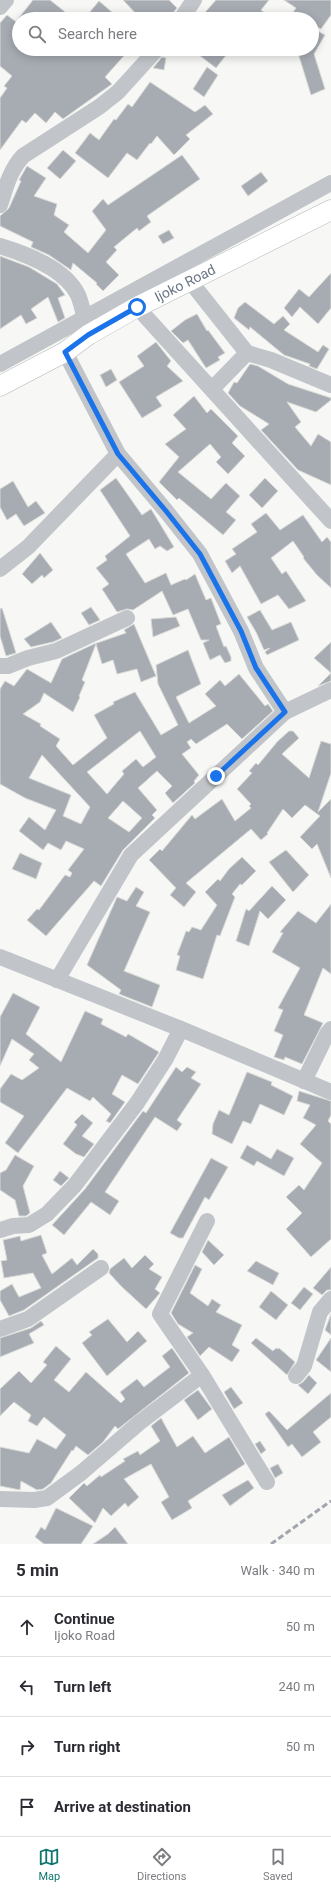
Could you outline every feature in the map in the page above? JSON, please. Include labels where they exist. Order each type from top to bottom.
[{"type":"main road","name":"Ijoko Road","points":[[0,386],[65,352],[88,335],[137,307],[331,210]]},
{"type":"street","points":[[0,7],[6,0]]},
{"type":"street","points":[[186,12],[194,0]]},
{"type":"street","points":[[0,205],[10,173],[15,164],[23,156],[99,107],[118,92],[151,56]]},
{"type":"street","points":[[0,364],[85,319],[331,183]]},
{"type":"street","points":[[0,246],[42,261],[70,283],[78,295],[85,319]]},
{"type":"street","points":[[190,281],[247,353],[271,360],[331,385]]},
{"type":"street","points":[[137,307],[331,521]]},
{"type":"street","points":[[65,352],[118,454],[200,554],[241,631],[256,668],[285,712]]},
{"type":"street","points":[[212,390],[247,353]]},
{"type":"street","points":[[0,569],[28,547],[118,454]]},
{"type":"street","points":[[0,666],[8,666],[28,658],[56,651],[127,618]]},
{"type":"street","points":[[57,980],[131,855],[285,712],[331,690]]},
{"type":"street","points":[[0,957],[182,1029],[331,1092]]},
{"type":"street","points":[[0,1230],[13,1226],[29,1226],[47,1214],[76,1185],[137,1103],[165,1060],[182,1029]]},
{"type":"street","points":[[304,1081],[327,1034],[331,1029]]},
{"type":"street","points":[[207,1222],[160,1314],[202,1375],[267,1482]]},
{"type":"street","points":[[0,1329],[28,1319],[101,1268]]},
{"type":"street","points":[[296,1376],[304,1366],[320,1312],[331,1299]]},
{"type":"street","points":[[0,1499],[34,1500],[47,1498],[80,1474],[139,1422],[202,1375]]},
{"type":"building","points":[[33,0],[50,0],[65,12],[24,12]]},
{"type":"building","points":[[123,0],[169,0],[177,8],[174,12],[134,12]]},
{"type":"building","points":[[216,0],[269,0],[261,10],[263,12],[205,12]]},
{"type":"building","points":[[284,0],[331,0],[331,15],[321,29],[319,28],[319,12],[293,12],[296,8]]},
{"type":"building","points":[[99,1],[112,12],[90,12]]},
{"type":"building","points":[[7,15],[12,19],[12,56],[124,56],[105,77],[112,84],[63,119],[55,112],[46,123],[35,113],[26,123],[22,120],[0,150],[0,98],[7,88],[4,86],[12,76],[0,66],[0,23]]},
{"type":"building","points":[[319,32],[325,35],[319,45]]},
{"type":"building","points":[[200,56],[225,56],[216,68]]},
{"type":"building","points":[[299,56],[315,56],[325,89],[311,95]]},
{"type":"building","points":[[162,57],[166,58],[164,70],[153,68]]},
{"type":"building","points":[[207,67],[218,75],[204,97],[193,89]]},
{"type":"building","points":[[150,82],[195,112],[205,105],[213,114],[186,135],[190,139],[174,155],[157,136],[137,160],[127,153],[108,178],[75,153],[90,133],[99,140],[114,119],[116,120],[128,104],[132,107]]},
{"type":"building","points":[[63,150],[76,161],[60,179],[47,168]]},
{"type":"building","points":[[182,155],[200,179],[147,216],[151,222],[139,231],[137,228],[114,247],[117,250],[106,262],[119,275],[103,291],[96,284],[97,283],[73,263],[71,270],[49,255],[31,247],[33,242],[0,226],[0,216],[9,208],[21,181],[19,180],[27,166],[46,178],[34,196],[57,204],[54,215],[69,225],[64,232],[88,253],[106,230],[92,211],[103,199],[108,205]]},
{"type":"building","points":[[261,172],[268,181],[248,196],[241,186]]},
{"type":"building","points":[[169,230],[174,238],[163,244],[158,236]]},
{"type":"building","points":[[0,256],[29,267],[57,284],[65,295],[58,298],[65,318],[58,322],[48,297],[31,309],[37,318],[26,324],[21,315],[0,329]]},
{"type":"building","points":[[331,273],[331,308],[318,324],[300,307],[292,317],[284,308],[299,289],[309,297]]},
{"type":"building","points":[[245,302],[274,324],[283,316],[290,324],[284,330],[318,352],[323,345],[329,349],[317,369],[309,366],[310,364],[284,355],[250,327],[249,330],[234,318],[238,308]]},
{"type":"building","points":[[197,314],[207,331],[208,330],[225,353],[218,357],[220,360],[206,368],[188,340],[183,343],[171,331],[185,320]]},
{"type":"building","points":[[156,342],[171,361],[167,366],[183,381],[156,397],[162,406],[142,418],[119,382],[144,366],[137,356]]},
{"type":"building","points":[[250,364],[258,366],[288,384],[331,398],[331,400],[316,412],[287,402],[301,422],[295,427],[311,446],[318,434],[331,442],[331,485],[298,470],[261,430],[269,424],[240,406],[228,393],[234,382],[237,383]]},
{"type":"building","points":[[111,369],[117,380],[106,387],[100,375]]},
{"type":"building","points":[[194,396],[207,413],[211,409],[238,436],[232,443],[245,456],[228,474],[216,462],[221,457],[210,444],[178,472],[211,499],[226,483],[240,496],[226,512],[236,520],[223,535],[179,498],[177,500],[159,482],[179,457],[165,444],[186,429],[173,415]]},
{"type":"building","points":[[116,478],[142,515],[151,509],[174,547],[167,551],[160,546],[155,549],[149,539],[126,554],[145,583],[166,573],[171,585],[185,579],[186,580],[195,574],[206,600],[211,598],[221,624],[216,626],[224,647],[226,646],[231,657],[231,661],[225,663],[220,655],[210,660],[203,643],[209,640],[201,640],[188,609],[173,615],[162,591],[133,610],[127,609],[117,612],[102,589],[109,584],[96,568],[107,560],[105,556],[130,536],[100,490]]},
{"type":"building","points":[[265,478],[278,491],[262,508],[249,495]]},
{"type":"building","points":[[13,481],[28,507],[36,501],[45,513],[24,526],[16,514],[7,520],[0,507],[0,489]]},
{"type":"building","points":[[266,513],[280,530],[303,515],[322,542],[327,537],[331,542],[331,588],[317,575],[303,558],[304,557],[293,541],[271,558],[282,574],[286,571],[306,601],[289,609],[278,595],[261,604],[240,566],[232,573],[225,561],[236,554],[232,549],[257,532],[251,524]]},
{"type":"building","points":[[40,553],[53,570],[44,578],[42,575],[32,584],[22,574]]},
{"type":"building","points":[[91,607],[100,620],[89,625],[81,613]]},
{"type":"building","points":[[2,608],[16,653],[6,656],[0,636],[0,609]]},
{"type":"building","points":[[260,610],[272,630],[291,622],[299,640],[267,655],[265,652],[270,648],[264,650],[247,617]]},
{"type":"building","points":[[176,617],[180,626],[153,637],[151,619]]},
{"type":"building","points":[[51,622],[62,638],[53,642],[31,647],[24,639]]},
{"type":"building","points":[[134,624],[156,676],[141,682],[137,669],[117,674],[113,660],[102,664],[96,644],[82,680],[85,682],[79,696],[80,697],[73,712],[44,693],[40,702],[23,714],[41,724],[40,726],[60,739],[56,746],[73,765],[107,738],[94,715],[114,704],[113,702],[135,692],[161,735],[178,725],[158,684],[156,665],[188,650],[201,684],[176,697],[189,723],[216,706],[205,694],[220,680],[225,686],[239,674],[265,706],[268,704],[273,711],[242,739],[227,724],[196,744],[191,739],[187,742],[191,748],[182,754],[199,775],[194,781],[195,783],[173,803],[165,793],[172,786],[157,771],[138,788],[157,810],[152,815],[155,818],[123,850],[101,886],[94,881],[46,936],[27,920],[37,909],[39,910],[65,875],[70,877],[72,873],[68,870],[84,849],[66,841],[61,850],[48,843],[43,850],[19,831],[29,817],[45,830],[56,810],[25,798],[0,784],[0,689],[5,681],[14,686],[27,669],[51,683],[62,659],[94,644],[126,633],[124,630]],"holes":[[[140,731],[156,757],[143,767],[136,759],[122,771],[124,774],[107,794],[87,772]],[[42,755],[90,807],[81,824],[63,816],[71,795],[29,778]],[[123,801],[142,818],[129,832],[108,818]]]},
{"type":"building","points":[[331,642],[331,673],[314,658]]},
{"type":"building","points":[[331,673],[331,681],[318,686]]},
{"type":"building","points":[[289,731],[293,731],[299,738],[282,754],[309,778],[321,741],[331,744],[331,773],[318,812],[331,799],[331,878],[317,844],[312,849],[300,837],[320,816],[305,805],[292,818],[283,809],[267,833],[268,834],[261,840],[251,829],[186,883],[196,892],[184,907],[170,895],[176,888],[149,860],[160,849],[162,851],[192,815],[195,819],[222,799],[235,821],[251,808],[249,806],[251,804],[237,789],[252,773],[249,771],[256,763],[258,765],[277,742]]},
{"type":"building","points":[[286,850],[309,875],[293,892],[269,862]]},
{"type":"building","points":[[20,853],[42,863],[36,879],[12,869]]},
{"type":"building","points":[[242,857],[256,871],[242,885],[240,884],[232,894],[235,897],[220,936],[217,935],[203,979],[176,970],[180,956],[177,955],[186,931],[189,932],[192,927],[201,930],[217,905],[205,892],[218,879],[220,881],[229,869]]},
{"type":"building","points":[[272,886],[286,900],[268,919],[260,911],[249,946],[236,941],[246,909],[249,911]]},
{"type":"building","points":[[136,887],[144,892],[136,906],[150,912],[124,971],[160,985],[152,1007],[119,994],[121,990],[87,965],[117,897],[127,901]]},
{"type":"building","points":[[331,904],[331,974],[323,968],[304,1015],[323,1023],[302,1064],[285,1057],[284,1060],[274,1057],[283,1035],[274,1031],[283,1010],[278,1008],[300,968],[272,952],[283,933],[280,932],[298,911],[316,923]]},
{"type":"building","points":[[13,993],[40,1007],[26,1034],[61,1062],[85,1011],[103,1019],[101,1024],[126,1037],[128,1034],[159,1052],[138,1084],[122,1075],[112,1094],[125,1102],[110,1123],[106,1121],[111,1114],[93,1097],[90,1101],[67,1088],[18,1153],[5,1143],[24,1116],[0,1102],[0,1089],[11,1074],[22,1080],[39,1068],[29,1060],[34,1054],[12,1039],[0,1066],[0,1017]]},
{"type":"building","points":[[176,1067],[182,1072],[187,1067],[196,1072],[191,1078],[201,1084],[177,1120],[182,1124],[177,1131],[155,1117],[105,1192],[119,1201],[110,1215],[91,1202],[64,1235],[52,1225],[85,1189],[143,1111],[146,1113]]},
{"type":"building","points":[[247,1072],[272,1082],[271,1085],[293,1096],[284,1115],[260,1104],[251,1124],[243,1121],[232,1144],[212,1134],[213,1124],[219,1110],[229,1115]]},
{"type":"building","points":[[299,1091],[331,1101],[331,1115],[328,1121],[331,1124],[331,1239],[311,1257],[286,1229],[302,1213],[286,1197],[299,1185],[304,1190],[322,1163],[300,1144],[316,1125],[303,1118],[310,1105],[297,1101]]},
{"type":"building","points":[[82,1114],[93,1123],[82,1136],[94,1144],[84,1157],[76,1154],[63,1144],[77,1125],[74,1122]]},
{"type":"building","points":[[247,1145],[271,1159],[277,1149],[294,1158],[284,1176],[257,1161],[254,1166],[240,1158]]},
{"type":"building","points":[[15,1155],[34,1166],[23,1186],[30,1213],[26,1216],[19,1216],[15,1200],[0,1190],[0,1173],[6,1170]]},
{"type":"building","points":[[211,1158],[228,1167],[209,1200],[205,1197],[183,1238],[179,1238],[170,1233]]},
{"type":"building","points":[[60,1171],[69,1178],[61,1186],[53,1180]]},
{"type":"building","points":[[41,1235],[47,1253],[42,1255],[52,1274],[72,1258],[77,1265],[93,1249],[98,1254],[98,1258],[24,1310],[9,1316],[0,1300],[0,1291],[12,1284],[19,1297],[41,1288],[33,1273],[4,1278],[1,1261],[7,1260],[3,1240],[20,1236],[21,1241]]},
{"type":"building","points":[[208,1240],[224,1255],[214,1265],[202,1252]]},
{"type":"building","points":[[145,1255],[154,1264],[149,1269],[162,1277],[155,1289],[160,1293],[146,1309],[109,1273],[110,1269],[124,1258],[132,1268]]},
{"type":"building","points":[[256,1261],[279,1273],[273,1285],[247,1271]]},
{"type":"building","points":[[195,1265],[202,1269],[190,1293],[208,1306],[212,1299],[221,1305],[216,1312],[242,1325],[232,1345],[240,1350],[232,1362],[209,1347],[200,1356],[187,1337],[193,1333],[178,1324],[171,1313]]},
{"type":"building","points":[[331,1267],[331,1290],[327,1290],[322,1295],[313,1288]]},
{"type":"building","points":[[304,1287],[313,1294],[300,1310],[291,1303]]},
{"type":"building","points":[[271,1291],[288,1305],[276,1320],[259,1307]]},
{"type":"building","points":[[331,1314],[331,1335],[325,1330]]},
{"type":"building","points":[[108,1319],[127,1342],[138,1331],[147,1341],[107,1376],[82,1343],[92,1335],[89,1332]]},
{"type":"building","points":[[41,1321],[44,1325],[29,1334],[34,1343],[0,1357],[0,1338],[31,1328]]},
{"type":"building","points":[[256,1338],[273,1351],[276,1348],[279,1348],[295,1362],[287,1375],[251,1343]]},
{"type":"building","points":[[331,1338],[331,1372],[316,1360]]},
{"type":"building","points":[[56,1346],[71,1359],[54,1380],[69,1392],[86,1372],[121,1403],[125,1399],[120,1392],[137,1379],[144,1387],[170,1367],[162,1356],[172,1348],[189,1373],[118,1429],[115,1426],[103,1442],[88,1455],[76,1446],[51,1483],[43,1489],[37,1490],[21,1481],[20,1490],[0,1486],[0,1447],[29,1453],[37,1439],[56,1449],[66,1435],[44,1417],[37,1426],[28,1421],[31,1415],[14,1402],[0,1416],[0,1389],[19,1371],[31,1383],[47,1365],[43,1362]]},
{"type":"building","points":[[309,1375],[317,1383],[308,1394],[298,1385]]},
{"type":"building","points":[[231,1387],[243,1403],[234,1409],[224,1392]]},
{"type":"building","points":[[198,1390],[212,1409],[198,1420],[184,1400]]},
{"type":"building","points":[[331,1393],[331,1417],[313,1432],[321,1442],[302,1457],[292,1444],[288,1447],[265,1414],[269,1411],[287,1430]]},
{"type":"building","points":[[161,1418],[177,1447],[193,1436],[205,1453],[229,1437],[245,1464],[188,1501],[192,1508],[172,1520],[161,1502],[169,1497],[151,1464],[124,1479],[139,1497],[128,1507],[125,1503],[111,1516],[103,1508],[95,1523],[69,1498],[84,1483],[87,1486],[100,1475],[101,1477],[125,1461],[123,1459],[138,1451],[140,1455],[160,1441],[151,1426]]},
{"type":"building","points":[[260,1441],[266,1450],[261,1454],[255,1444]]},
{"type":"building","points":[[278,1464],[283,1473],[275,1478],[270,1468]]},
{"type":"building","points":[[248,1480],[254,1488],[230,1506],[222,1495]]},
{"type":"building","points":[[56,1508],[93,1526],[81,1544],[44,1544],[35,1537],[41,1527],[45,1530]]},
{"type":"building","points":[[115,1527],[128,1544],[93,1544],[108,1534]]},
{"type":"railway","points":[[271,1544],[331,1501]]},
{"type":"route","points":[[137,307],[88,335],[65,352],[118,454],[200,554],[241,631],[256,668],[285,712],[216,776]]}]
